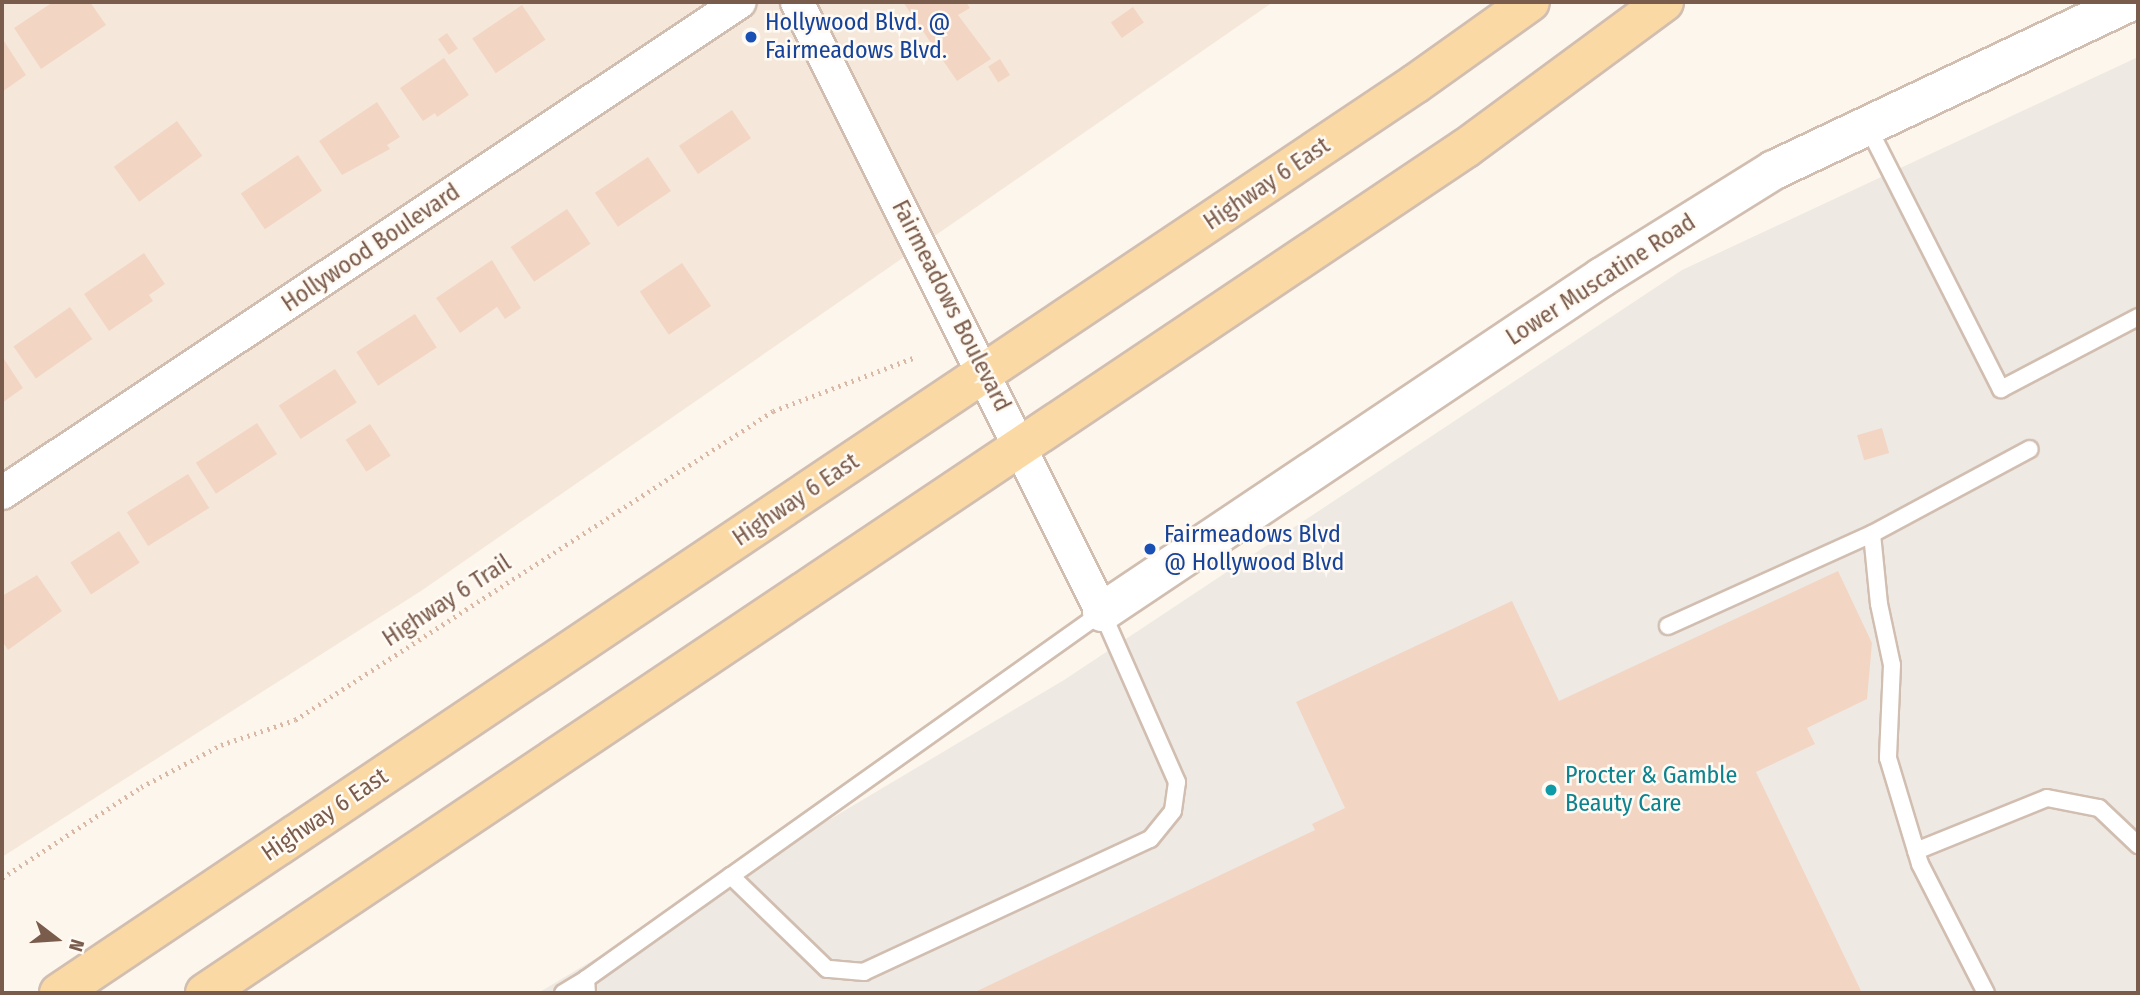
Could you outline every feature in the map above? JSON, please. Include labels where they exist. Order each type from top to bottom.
[{"type":"main road","name":"Highway 6 East","points":[[59,993],[1415,85],[1530,2]]},
{"type":"main road","points":[[205,993],[1023,448],[1466,148],[1664,2]]},
{"type":"street","name":"Hollywood Boulevard","points":[[2,493],[740,2]]},
{"type":"street","name":"Fairmeadows Boulevard","points":[[797,2],[1023,448],[1102,612]]},
{"type":"street","name":"Lower Muscatine Road","points":[[1102,612],[1662,239],[1774,170],[2130,2]]},
{"type":"lane","points":[[1868,127],[2001,389],[2138,317]]},
{"type":"lane","points":[[1668,626],[1872,534],[2030,449]]},
{"type":"lane","points":[[1872,534],[1879,604],[1892,665],[1888,758],[1916,851],[1986,993]]},
{"type":"lane","points":[[563,993],[586,986],[731,876],[1102,612],[1177,782],[1173,811],[1150,839],[864,972],[827,969],[731,876]]},
{"type":"lane","points":[[1916,851],[2047,797],[2099,808],[2138,845]]},
{"type":"path","name":"Highway 6 Trail","points":[[2,878],[141,787],[221,746],[295,720],[773,411],[913,358]]},
{"type":"shaded area","points":[[2,2],[1273,2],[421,591],[2,857]]},
{"type":"shaded area","points":[[2138,57],[2138,993],[538,993],[1064,680],[1682,270]]},
{"type":"building","points":[[53,2],[90,2],[106,25],[41,69],[14,28]]},
{"type":"building","points":[[903,2],[966,2],[970,8],[958,15],[991,59],[957,81]]},
{"type":"building","points":[[522,5],[545,40],[496,73],[472,39]]},
{"type":"building","points":[[1133,7],[1144,23],[1122,38],[1111,22]]},
{"type":"building","points":[[447,33],[458,49],[449,55],[438,39]]},
{"type":"building","points":[[2,38],[26,75],[2,92]]},
{"type":"building","points":[[444,58],[469,95],[437,117],[435,113],[423,121],[400,88]]},
{"type":"building","points":[[1000,59],[1010,75],[998,83],[988,66]]},
{"type":"building","points":[[377,102],[400,137],[387,145],[390,149],[342,175],[319,141]]},
{"type":"building","points":[[732,110],[751,138],[698,174],[679,146]]},
{"type":"building","points":[[177,121],[202,156],[139,202],[114,167]]},
{"type":"building","points":[[298,155],[322,191],[265,229],[241,194]]},
{"type":"building","points":[[648,157],[671,191],[618,227],[595,193]]},
{"type":"building","points":[[567,209],[590,244],[534,282],[511,247]]},
{"type":"building","points":[[144,253],[165,284],[149,295],[153,301],[109,331],[84,294]]},
{"type":"building","points":[[492,260],[521,308],[505,319],[497,307],[460,333],[436,298]]},
{"type":"building","points":[[682,263],[711,306],[669,335],[640,292]]},
{"type":"building","points":[[70,307],[92,339],[36,379],[13,347]]},
{"type":"building","points":[[415,314],[437,348],[378,386],[356,352]]},
{"type":"building","points":[[2,356],[23,388],[2,403]]},
{"type":"building","points":[[335,369],[357,403],[301,439],[279,405]]},
{"type":"building","points":[[257,423],[277,454],[216,494],[196,463]]},
{"type":"building","points":[[370,424],[391,456],[366,472],[346,440]]},
{"type":"building","points":[[1882,428],[1889,453],[1864,460],[1857,435]]},
{"type":"building","points":[[188,474],[209,508],[148,546],[127,512]]},
{"type":"building","points":[[119,531],[140,563],[91,594],[70,563]]},
{"type":"building","name":"Procter & Gamble Beauty Care","points":[[1838,571],[1872,643],[1867,699],[1807,728],[1815,744],[1756,772],[1862,993],[973,993],[1315,830],[1312,824],[1345,808],[1296,702],[1512,601],[1559,701]]},
{"type":"building","points":[[37,575],[62,611],[8,650],[2,641],[2,596]]},
{"type":"place","name":"Hollywood Blvd. @ Fairmeadows Blvd.","points":[[751,37]]},
{"type":"place","name":"Fairmeadows Blvd @ Hollywood Blvd","points":[[1150,549]]},
{"type":"place","name":"Procter & Gamble Beauty Care","points":[[1551,790]]}]
